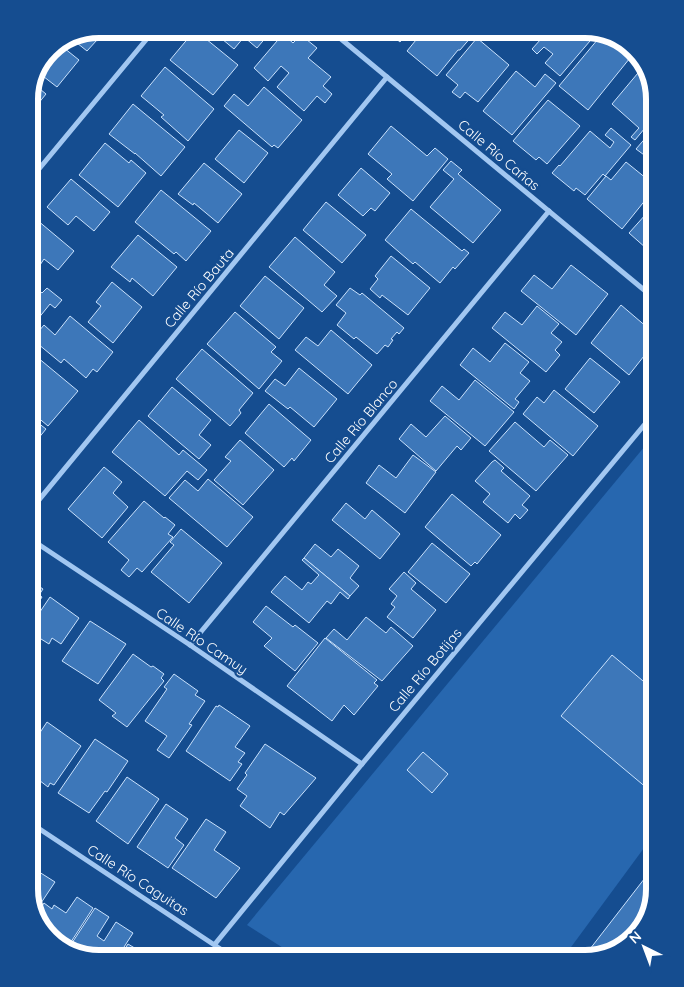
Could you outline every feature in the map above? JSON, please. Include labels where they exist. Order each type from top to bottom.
[{"type":"street","points":[[38,170],[148,37]]},
{"type":"street","name":"Calle Río Cañas","points":[[339,37],[646,292]]},
{"type":"street","name":"Calle Río Bauta","points":[[37,502],[387,77]]},
{"type":"street","name":"Calle Río Blanco","points":[[190,645],[549,211]]},
{"type":"street","name":"Calle Río Botijas","points":[[214,944],[646,423]]},
{"type":"street","name":"Calle Río Camuy","points":[[37,544],[190,645],[362,764]]},
{"type":"street","name":"Calle Río Caguitas","points":[[37,827],[222,949]]},
{"type":"shaded area","points":[[646,445],[646,845],[569,950],[285,949],[247,925]]},
{"type":"building","points":[[100,37],[87,51],[76,42]]},
{"type":"building","points":[[189,37],[204,37],[238,65],[213,95],[170,60]]},
{"type":"building","points":[[220,37],[244,37],[234,49]]},
{"type":"building","points":[[244,37],[266,37],[257,48]]},
{"type":"building","points":[[280,37],[287,37],[293,43],[299,37],[304,37],[317,48],[308,58],[331,77],[323,86],[332,94],[325,103],[317,96],[304,111],[277,87],[289,73],[281,66],[268,81],[254,68]]},
{"type":"building","points":[[395,38],[404,38],[400,42]]},
{"type":"building","points":[[418,38],[470,38],[437,76],[407,51]]},
{"type":"building","points":[[477,38],[509,65],[478,102],[465,92],[460,98],[452,92],[458,85],[446,75]]},
{"type":"building","points":[[542,38],[592,38],[560,76],[545,63],[553,54],[544,47],[537,54],[532,49]]},
{"type":"building","points":[[598,39],[613,44],[631,57],[588,110],[559,86]]},
{"type":"building","points":[[64,48],[79,60],[57,87],[42,75],[55,55]]},
{"type":"building","points":[[165,67],[214,109],[188,141],[161,117],[164,115],[141,96]]},
{"type":"building","points":[[516,71],[535,87],[545,74],[556,83],[512,135],[483,111]]},
{"type":"building","points":[[640,71],[646,90],[646,127],[635,140],[631,137],[639,128],[612,104]]},
{"type":"building","points":[[264,87],[302,120],[278,148],[274,145],[272,147],[224,106],[234,94],[248,106]]},
{"type":"building","points":[[39,88],[46,94],[38,104]]},
{"type":"building","points":[[548,100],[580,126],[547,164],[539,157],[536,160],[513,141]]},
{"type":"building","points":[[133,104],[185,147],[161,176],[135,153],[109,134]]},
{"type":"building","points":[[391,126],[427,156],[435,148],[448,159],[413,201],[387,179],[392,174],[368,154]]},
{"type":"building","points":[[611,128],[631,145],[605,176],[603,174],[585,195],[576,188],[574,191],[552,173],[590,131],[610,148],[614,142],[605,135]]},
{"type":"building","points":[[239,130],[268,153],[244,183],[215,159]]},
{"type":"building","points":[[646,137],[646,156],[636,149]]},
{"type":"building","points":[[105,143],[129,163],[131,160],[146,173],[118,207],[79,175]]},
{"type":"building","points":[[451,161],[462,170],[458,174],[501,210],[473,243],[430,207],[454,179],[443,170]]},
{"type":"building","points":[[626,162],[646,178],[646,199],[622,229],[587,199],[606,176],[611,180]]},
{"type":"building","points":[[204,163],[242,194],[218,223],[194,203],[193,205],[178,194]]},
{"type":"building","points":[[361,168],[390,193],[375,211],[371,208],[363,216],[338,195]]},
{"type":"building","points":[[71,179],[110,212],[94,231],[76,216],[68,225],[47,207]]},
{"type":"building","points":[[161,190],[211,231],[186,261],[176,252],[174,254],[135,222]]},
{"type":"building","points":[[326,202],[366,235],[342,263],[303,230]]},
{"type":"building","points":[[411,209],[462,251],[464,249],[469,253],[455,269],[453,267],[440,283],[415,262],[413,264],[385,240]]},
{"type":"building","points":[[646,214],[646,248],[629,233]]},
{"type":"building","points":[[38,221],[74,251],[58,270],[44,259],[38,268]]},
{"type":"building","points":[[138,235],[177,267],[153,296],[132,278],[130,282],[111,267]]},
{"type":"building","points":[[295,237],[335,272],[324,285],[337,296],[322,312],[269,267]]},
{"type":"building","points":[[391,256],[430,288],[408,315],[382,295],[380,298],[370,289],[378,279],[375,276]]},
{"type":"building","points":[[571,265],[608,294],[576,335],[521,291],[534,275],[552,289]]},
{"type":"building","points":[[265,276],[304,308],[279,339],[240,306]]},
{"type":"building","points":[[112,282],[142,307],[113,343],[88,322],[101,306],[96,302]]},
{"type":"building","points":[[47,288],[62,300],[55,308],[50,304],[38,319],[38,289],[42,293]]},
{"type":"building","points":[[350,288],[360,295],[362,293],[404,328],[391,339],[393,340],[388,347],[385,345],[377,354],[337,325],[346,313],[336,305]]},
{"type":"building","points":[[621,305],[646,326],[646,353],[629,375],[591,343]]},
{"type":"building","points":[[537,306],[559,324],[551,333],[562,342],[555,350],[560,355],[546,372],[492,328],[505,312],[522,325]]},
{"type":"building","points":[[235,312],[276,347],[271,352],[282,361],[259,389],[207,344]]},
{"type":"building","points":[[70,316],[113,352],[97,372],[93,369],[86,378],[64,359],[61,363],[38,344],[38,332],[44,325],[55,335]]},
{"type":"building","points":[[331,330],[372,365],[348,394],[295,350],[306,337],[318,346]]},
{"type":"building","points":[[505,343],[529,362],[520,373],[530,381],[515,399],[519,402],[514,409],[460,365],[473,348],[490,362]]},
{"type":"building","points":[[202,349],[253,393],[239,410],[241,413],[230,426],[176,379]]},
{"type":"building","points":[[38,358],[78,391],[48,426],[38,417]]},
{"type":"building","points":[[590,358],[620,382],[594,413],[565,389]]},
{"type":"building","points":[[299,368],[337,399],[314,427],[290,407],[288,409],[265,391],[275,379],[285,386]]},
{"type":"building","points":[[475,380],[514,412],[485,446],[430,401],[442,386],[459,400]]},
{"type":"building","points":[[172,387],[211,420],[199,435],[211,445],[199,459],[148,416]]},
{"type":"building","points":[[554,390],[598,426],[573,456],[523,414],[537,397],[544,403]]},
{"type":"building","points":[[269,404],[311,440],[294,461],[292,458],[284,467],[245,433]]},
{"type":"building","points":[[445,416],[471,438],[461,450],[457,446],[436,471],[399,439],[411,424],[426,437]]},
{"type":"building","points":[[139,420],[179,455],[183,450],[207,470],[198,480],[187,471],[165,496],[112,452]]},
{"type":"building","points":[[515,422],[544,447],[550,440],[568,455],[536,491],[489,451]]},
{"type":"building","points":[[38,423],[46,429],[38,439]]},
{"type":"building","points":[[240,440],[274,470],[243,505],[214,480],[231,461],[225,457]]},
{"type":"building","points":[[413,455],[436,472],[405,513],[366,483],[379,465],[396,478]]},
{"type":"building","points":[[495,460],[504,468],[501,471],[530,496],[522,505],[528,510],[520,519],[515,514],[508,523],[483,502],[490,494],[475,481]]},
{"type":"building","points":[[104,467],[122,482],[113,493],[128,507],[102,538],[68,509]]},
{"type":"building","points":[[208,479],[253,517],[227,547],[169,498],[185,480],[198,491]]},
{"type":"building","points":[[452,494],[501,535],[477,564],[475,562],[471,566],[425,527]]},
{"type":"building","points":[[144,501],[175,525],[168,534],[173,537],[142,572],[137,568],[129,577],[121,570],[129,560],[108,542]]},
{"type":"building","points":[[346,503],[365,519],[372,510],[400,534],[380,559],[332,520]]},
{"type":"building","points":[[181,529],[222,563],[189,603],[151,572],[174,545],[170,542]]},
{"type":"building","points":[[432,543],[470,574],[446,603],[408,572]]},
{"type":"building","points":[[315,544],[331,557],[338,549],[359,566],[350,578],[359,586],[350,596],[304,558]]},
{"type":"building","points":[[304,558],[350,596],[348,599],[340,592],[331,604],[327,601],[309,623],[271,592],[285,576],[302,590],[308,582],[311,584],[319,575],[302,560]]},
{"type":"building","points":[[404,572],[416,583],[411,589],[436,610],[413,638],[387,617],[395,607],[391,604],[397,596],[389,589]]},
{"type":"building","points":[[37,585],[43,589],[39,595],[42,597],[37,604]]},
{"type":"building","points":[[50,597],[79,618],[61,644],[52,638],[49,644],[41,639],[37,645],[37,616]]},
{"type":"building","points":[[266,606],[318,643],[295,671],[264,646],[272,638],[253,622]]},
{"type":"building","points":[[366,617],[386,633],[391,627],[413,646],[382,681],[326,638],[334,629],[347,640]]},
{"type":"building","points":[[90,621],[126,644],[98,684],[62,661]]},
{"type":"building","points":[[325,638],[377,680],[374,683],[378,686],[354,715],[344,705],[332,721],[287,686]]},
{"type":"building","points":[[133,654],[164,674],[161,678],[164,681],[127,727],[112,716],[116,713],[99,700]]},
{"type":"building","points":[[612,655],[646,683],[646,787],[561,716]]},
{"type":"building","points":[[174,674],[198,691],[195,695],[205,701],[189,724],[192,725],[169,758],[157,750],[167,736],[145,721],[167,689],[164,687]]},
{"type":"building","points":[[219,705],[250,726],[235,747],[245,753],[238,762],[242,764],[230,781],[186,751],[216,706],[218,707]]},
{"type":"building","points":[[47,722],[81,746],[54,785],[50,783],[48,787],[37,779],[37,737]]},
{"type":"building","points":[[95,739],[128,761],[107,792],[105,791],[89,813],[58,793]]},
{"type":"building","points":[[265,744],[316,778],[284,815],[280,812],[270,828],[240,806],[247,796],[237,789],[247,775],[245,773]]},
{"type":"building","points":[[423,752],[448,774],[432,793],[407,770]]},
{"type":"building","points":[[127,777],[159,799],[128,844],[96,821]]},
{"type":"building","points":[[166,804],[188,819],[175,838],[184,845],[168,868],[137,847]]},
{"type":"building","points":[[206,819],[226,832],[214,850],[240,868],[216,898],[172,868]]},
{"type":"building","points":[[37,871],[55,882],[40,904],[37,889]]},
{"type":"building","points":[[646,877],[646,897],[642,912],[636,922],[619,922],[619,939],[609,945],[590,950]]},
{"type":"building","points":[[77,897],[93,908],[71,942],[55,932],[41,908],[44,903],[52,909],[54,905],[66,913]]},
{"type":"building","points":[[95,908],[109,917],[97,936],[104,941],[116,922],[133,933],[123,949],[94,949],[72,943]]},
{"type":"building","points":[[128,944],[136,949],[125,949]]}]
